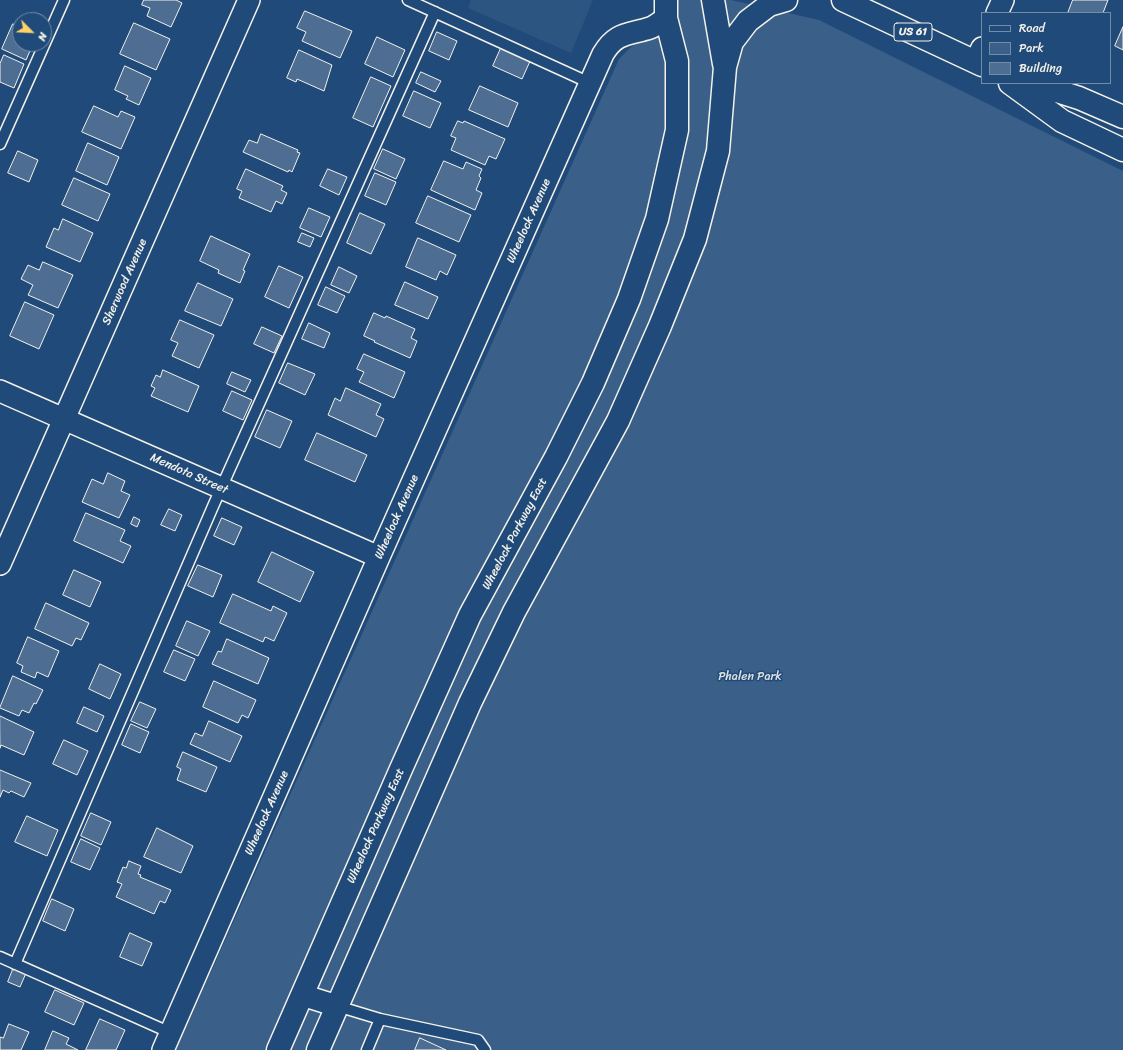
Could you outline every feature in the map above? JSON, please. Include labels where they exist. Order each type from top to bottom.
[{"type":"street","name":"Sherwood Avenue","points":[[0,564],[249,0]]},
{"type":"street","points":[[713,0],[725,67]]},
{"type":"street","points":[[318,1050],[470,703],[514,612],[618,421],[660,326],[695,239],[718,151],[725,67],[732,42],[748,21],[769,4],[786,0]]},
{"type":"street","points":[[997,12],[1003,0]]},
{"type":"street","name":"US 61","points":[[847,1],[980,58]]},
{"type":"street","name":"Wheelock Avenue","points":[[167,1042],[378,557],[603,54],[613,40],[621,35],[652,27],[666,9]]},
{"type":"street","name":"Wheelock Parkway East","points":[[278,1050],[470,615],[556,457],[593,383],[629,299],[657,219],[677,130],[677,60],[666,9]]},
{"type":"street","points":[[1011,84],[1062,121],[1123,150]]},
{"type":"street","points":[[1035,84],[1079,98],[1123,117]]},
{"type":"street","name":"Mendota Street","points":[[0,391],[378,557]]},
{"type":"street","points":[[302,995],[337,1006]]},
{"type":"lane","points":[[0,144],[64,0]]},
{"type":"lane","points":[[408,0],[590,83]]},
{"type":"lane","points":[[14,964],[222,488],[435,12]]},
{"type":"lane","points":[[0,957],[167,1042]]},
{"type":"lane","points":[[337,1006],[380,1019],[478,1040],[485,1050]]},
{"type":"lane","points":[[367,1050],[380,1019]]},
{"type":"shaded area","points":[[471,0],[593,0],[571,53],[468,8]]},
{"type":"green space","name":"Phalen Park","points":[[678,0],[731,0],[819,20],[1123,171],[1123,1050],[176,1050],[619,59]]},
{"type":"building","points":[[144,0],[176,0],[182,3],[171,27],[147,16],[150,8],[142,5]]},
{"type":"building","points":[[1073,0],[1108,0],[1103,12],[1068,12]]},
{"type":"building","points":[[305,11],[352,31],[340,58],[302,41],[306,32],[297,28]]},
{"type":"building","points":[[134,23],[170,39],[156,70],[120,54]]},
{"type":"building","points":[[12,26],[12,52],[30,52],[26,60],[2,49]]},
{"type":"building","points":[[1123,27],[1123,50],[1115,46]]},
{"type":"building","points":[[437,32],[457,41],[449,60],[429,51]]},
{"type":"building","points":[[377,37],[405,50],[393,77],[365,64]]},
{"type":"building","points":[[502,46],[531,59],[522,79],[493,66]]},
{"type":"building","points":[[299,50],[332,65],[324,91],[297,79],[296,82],[287,78]]},
{"type":"building","points":[[4,55],[24,64],[14,88],[0,82],[0,64]]},
{"type":"building","points":[[125,66],[151,78],[139,105],[126,99],[128,96],[115,90]]},
{"type":"building","points":[[421,72],[441,81],[435,92],[416,83]]},
{"type":"building","points":[[371,77],[391,86],[373,127],[353,118]]},
{"type":"building","points":[[480,86],[518,103],[508,127],[469,110]]},
{"type":"building","points":[[414,91],[441,103],[430,128],[403,116]]},
{"type":"building","points":[[94,106],[118,117],[121,111],[135,117],[121,149],[82,132]]},
{"type":"building","points":[[458,121],[463,123],[464,121],[505,139],[496,159],[489,156],[485,165],[451,150],[456,138],[451,136]]},
{"type":"building","points":[[261,134],[298,150],[297,152],[300,153],[292,172],[289,170],[288,172],[243,152],[249,140],[257,143]]},
{"type":"building","points":[[88,143],[119,157],[107,185],[76,171]]},
{"type":"building","points":[[383,149],[405,159],[396,179],[374,169]]},
{"type":"building","points":[[18,151],[38,160],[29,182],[8,173]]},
{"type":"building","points":[[444,161],[463,169],[466,162],[482,169],[479,176],[481,178],[476,190],[482,193],[475,210],[431,190]]},
{"type":"building","points":[[246,169],[283,186],[281,190],[287,193],[282,204],[276,201],[271,212],[239,198],[242,191],[237,189]]},
{"type":"building","points":[[328,169],[347,177],[339,195],[320,186]]},
{"type":"building","points":[[375,173],[396,182],[386,205],[365,196]]},
{"type":"building","points":[[74,178],[110,194],[98,221],[62,205]]},
{"type":"building","points":[[428,196],[471,215],[459,242],[416,223]]},
{"type":"building","points":[[309,208],[330,217],[321,237],[300,228]]},
{"type":"building","points":[[360,213],[385,224],[371,254],[347,243]]},
{"type":"building","points":[[63,219],[93,233],[80,262],[46,247],[54,228],[58,230]]},
{"type":"building","points":[[302,233],[314,238],[310,247],[298,242]]},
{"type":"building","points":[[211,236],[250,254],[243,270],[245,271],[240,283],[218,273],[219,270],[200,261]]},
{"type":"building","points":[[418,238],[456,255],[447,275],[440,271],[436,280],[406,267]]},
{"type":"building","points":[[43,262],[73,275],[58,308],[28,295],[33,285],[21,279],[28,265],[39,270]]},
{"type":"building","points":[[279,266],[303,277],[289,308],[265,297]]},
{"type":"building","points":[[339,267],[357,276],[349,293],[331,285]]},
{"type":"building","points":[[405,282],[438,297],[428,319],[395,305]]},
{"type":"building","points":[[198,283],[233,299],[221,326],[185,311]]},
{"type":"building","points":[[326,287],[345,296],[337,313],[318,305]]},
{"type":"building","points":[[25,302],[54,315],[39,349],[10,336]]},
{"type":"building","points":[[374,313],[385,318],[386,316],[415,329],[411,338],[417,341],[410,358],[364,336]]},
{"type":"building","points":[[180,320],[214,335],[199,368],[172,356],[178,343],[171,340]]},
{"type":"building","points":[[309,323],[330,333],[324,348],[302,339]]},
{"type":"building","points":[[262,327],[282,336],[274,353],[254,344]]},
{"type":"building","points":[[364,354],[405,372],[394,398],[359,382],[364,372],[357,369]]},
{"type":"building","points":[[288,363],[315,374],[305,395],[279,383]]},
{"type":"building","points":[[163,370],[199,386],[188,412],[151,396],[155,388],[151,386],[156,375],[160,377]]},
{"type":"building","points":[[232,372],[251,380],[245,392],[227,384]]},
{"type":"building","points":[[346,388],[381,404],[376,415],[384,419],[376,437],[328,415],[335,398],[340,401]]},
{"type":"building","points":[[232,391],[252,400],[243,420],[223,411]]},
{"type":"building","points":[[267,410],[292,421],[280,448],[255,437]]},
{"type":"building","points":[[317,433],[367,455],[355,482],[305,460]]},
{"type":"building","points":[[108,473],[125,481],[121,491],[130,495],[119,518],[82,502],[92,479],[103,484]]},
{"type":"building","points":[[169,509],[182,515],[175,531],[161,525]]},
{"type":"building","points":[[86,513],[125,530],[120,541],[131,546],[123,563],[74,541]]},
{"type":"building","points":[[134,517],[140,520],[137,527],[131,524]]},
{"type":"building","points":[[222,518],[242,527],[234,545],[214,536]]},
{"type":"building","points":[[272,552],[314,572],[300,602],[258,582]]},
{"type":"building","points":[[198,565],[222,575],[213,597],[188,586]]},
{"type":"building","points":[[74,570],[101,582],[90,607],[63,595]]},
{"type":"building","points":[[233,594],[271,611],[273,606],[287,613],[274,641],[265,637],[263,642],[220,623]]},
{"type":"building","points":[[46,603],[89,623],[81,640],[76,638],[72,646],[35,629]]},
{"type":"building","points":[[187,621],[210,631],[198,656],[176,646]]},
{"type":"building","points":[[28,637],[59,651],[48,677],[37,672],[35,678],[21,672],[23,666],[17,663]]},
{"type":"building","points":[[227,639],[269,658],[258,684],[212,664],[218,651],[221,652]]},
{"type":"building","points":[[174,650],[195,659],[185,681],[164,672]]},
{"type":"building","points":[[100,664],[121,674],[110,699],[89,689]]},
{"type":"building","points":[[13,676],[43,690],[36,704],[34,703],[29,713],[22,710],[19,716],[0,708]]},
{"type":"building","points":[[214,681],[256,700],[248,718],[242,715],[238,723],[203,707]]},
{"type":"building","points":[[140,702],[156,709],[147,728],[131,721]]},
{"type":"building","points":[[84,707],[104,716],[97,732],[77,723]]},
{"type":"building","points":[[0,716],[34,732],[24,755],[1,745],[0,748]]},
{"type":"building","points":[[209,721],[242,736],[230,762],[190,744],[195,733],[202,736]]},
{"type":"building","points":[[131,724],[149,732],[140,753],[122,745]]},
{"type":"building","points":[[64,740],[88,751],[77,775],[53,764]]},
{"type":"building","points":[[183,752],[217,767],[206,792],[177,780],[181,769],[177,767]]},
{"type":"building","points":[[0,770],[31,783],[24,797],[11,791],[9,793],[3,790],[0,797]]},
{"type":"building","points":[[91,813],[111,822],[101,845],[81,836]]},
{"type":"building","points":[[27,816],[58,830],[47,856],[15,842]]},
{"type":"building","points":[[157,828],[193,846],[181,873],[144,857]]},
{"type":"building","points":[[81,839],[100,848],[90,870],[71,862]]},
{"type":"building","points":[[129,861],[141,866],[138,874],[141,875],[140,877],[171,890],[165,903],[160,901],[154,914],[116,897],[122,884],[117,882],[123,867],[126,868]]},
{"type":"building","points":[[52,899],[74,909],[65,931],[43,921]]},
{"type":"building","points":[[130,933],[152,943],[142,966],[120,957]]},
{"type":"building","points":[[14,967],[26,973],[20,987],[8,982]]},
{"type":"building","points":[[55,990],[84,1003],[74,1025],[45,1012]]},
{"type":"building","points":[[100,1019],[125,1030],[116,1050],[86,1050]]},
{"type":"building","points":[[9,1024],[29,1032],[21,1050],[0,1050],[0,1037],[3,1038]]},
{"type":"building","points":[[53,1031],[69,1038],[66,1044],[78,1050],[45,1050]]},
{"type":"building","points":[[420,1038],[446,1050],[415,1050]]}]
